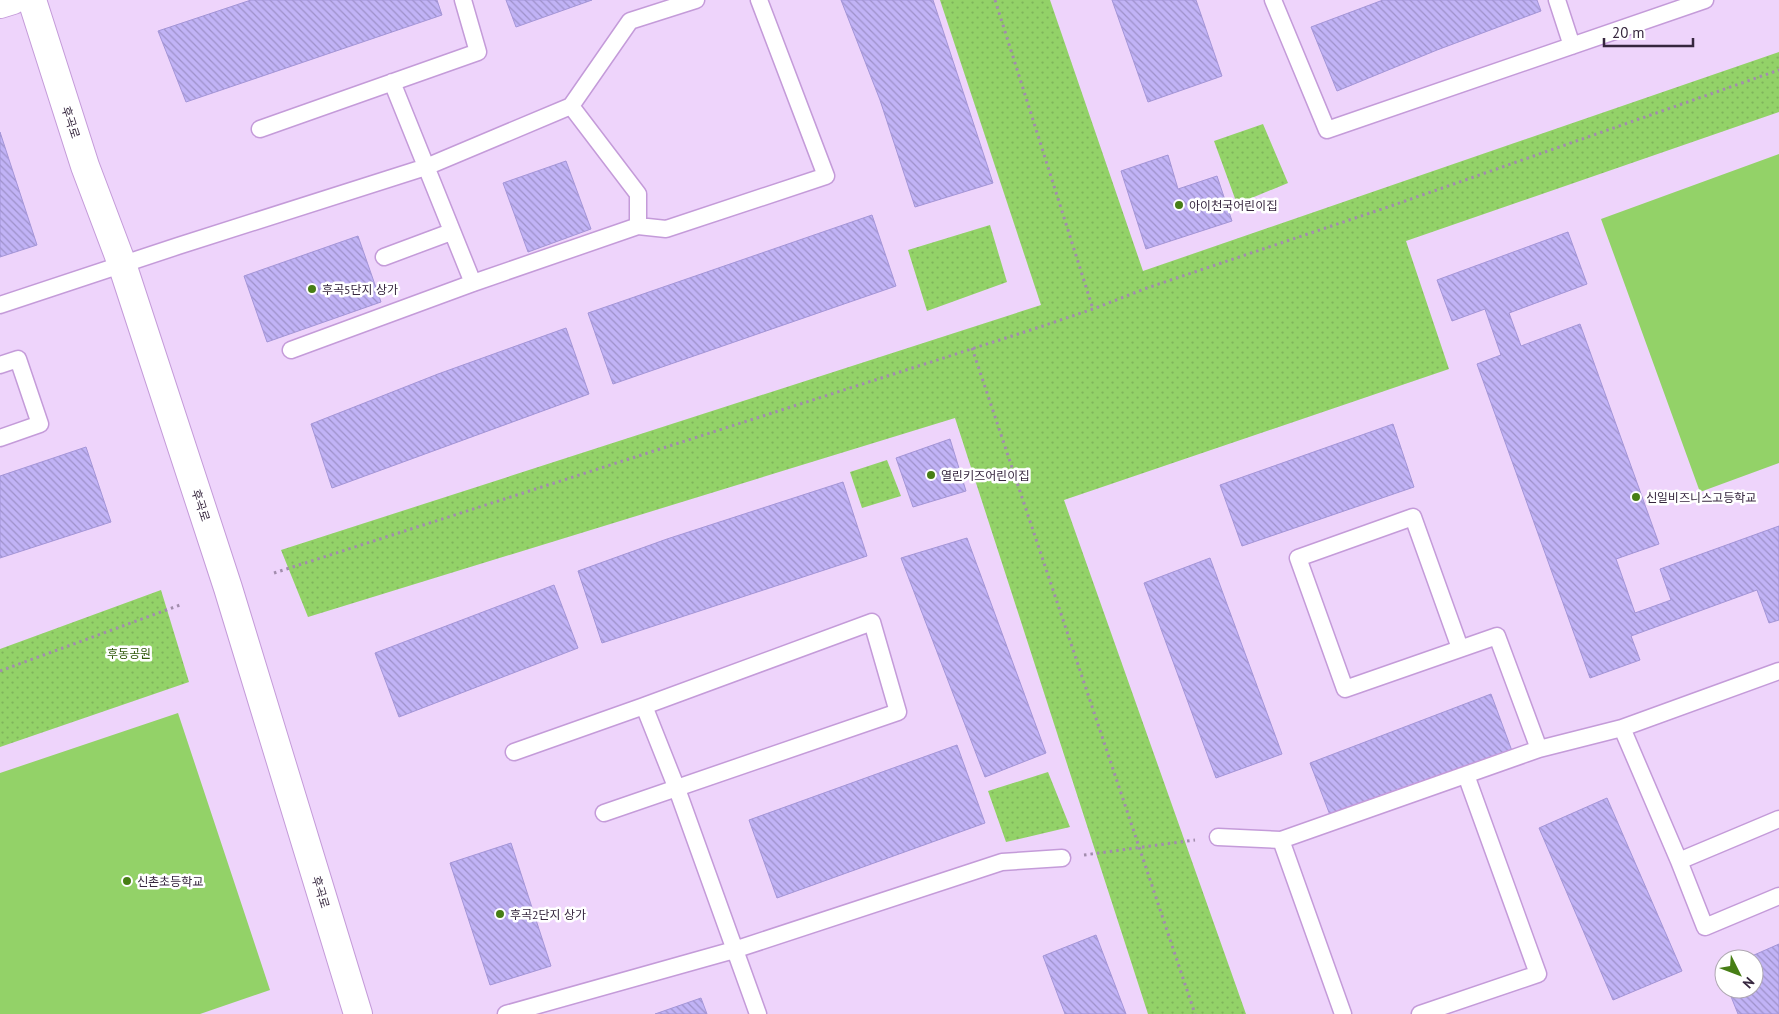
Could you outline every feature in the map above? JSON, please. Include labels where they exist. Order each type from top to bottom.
[{"type":"street","points":[[0,4],[13,0]]},
{"type":"street","name":"후곡로","points":[[32,0],[86,166],[122,264],[228,588],[358,1014]]},
{"type":"lane","points":[[260,129],[478,52],[463,0]]},
{"type":"lane","points":[[0,305],[426,167],[571,106],[630,21],[696,0]]},
{"type":"lane","points":[[290,350],[473,283],[638,226],[666,229],[826,176],[759,0]]},
{"type":"lane","points":[[1273,0],[1326,130],[1705,0]]},
{"type":"lane","points":[[1557,0],[1572,46]]},
{"type":"lane","points":[[392,82],[473,283]]},
{"type":"lane","points":[[571,106],[638,194],[638,226]]},
{"type":"lane","points":[[384,258],[451,232]]},
{"type":"lane","points":[[0,365],[18,359],[40,424],[0,438]]},
{"type":"lane","points":[[1460,648],[1413,517],[1298,558],[1345,689],[1497,636],[1539,749]]},
{"type":"lane","points":[[514,752],[872,622],[898,712],[604,813]]},
{"type":"lane","points":[[1218,837],[1281,840],[1539,749],[1622,728],[1779,670]]},
{"type":"lane","points":[[644,706],[677,789],[758,1014]]},
{"type":"lane","points":[[1622,728],[1705,927],[1779,896]]},
{"type":"lane","points":[[1420,1014],[1538,974],[1466,775]]},
{"type":"lane","points":[[1679,861],[1779,819]]},
{"type":"lane","points":[[1281,840],[1343,1014]]},
{"type":"lane","points":[[506,1014],[734,950],[1002,862],[1062,858]]},
{"type":"path","points":[[995,0],[1094,309]]},
{"type":"path","points":[[274,573],[1094,309],[1147,288],[1391,206],[1779,70]]},
{"type":"path","points":[[972,348],[1195,1014]]},
{"type":"path","points":[[0,670],[180,605]]},
{"type":"path","points":[[1062,858],[1218,837]]},
{"type":"green space","points":[[940,0],[1050,0],[1143,271],[1779,52],[1779,112],[1406,241],[1449,369],[1064,500],[1246,1014],[1148,1014],[955,418],[308,617],[281,550],[1041,305]]},
{"type":"green space","points":[[1263,124],[1288,183],[1237,204],[1214,141]]},
{"type":"green space","points":[[1779,154],[1779,463],[1700,492],[1601,219]]},
{"type":"green space","points":[[990,225],[1007,282],[927,311],[908,250]]},
{"type":"green space","points":[[887,460],[901,496],[862,508],[850,472]]},
{"type":"green space","name":"후동공원","points":[[161,590],[189,682],[0,747],[0,649]]},
{"type":"green space","name":"신촌초등학교","points":[[178,713],[270,990],[200,1014],[0,1014],[0,773]]},
{"type":"green space","points":[[1048,772],[1070,827],[1006,842],[988,791]]},
{"type":"building","points":[[251,0],[437,0],[442,15],[186,102],[158,31]]},
{"type":"building","points":[[506,0],[592,0],[516,27]]},
{"type":"building","points":[[841,0],[933,0],[993,183],[915,207],[880,100]]},
{"type":"building","points":[[1112,0],[1196,0],[1222,76],[1148,102]]},
{"type":"building","points":[[1383,0],[1537,0],[1541,11],[1437,50],[1337,91],[1311,27]]},
{"type":"building","points":[[0,132],[37,245],[0,257]]},
{"type":"building","name":"아이천국어린이집","points":[[1168,155],[1178,189],[1217,176],[1232,221],[1146,249],[1121,171]]},
{"type":"building","points":[[566,161],[591,229],[528,252],[503,183]]},
{"type":"building","points":[[872,215],[896,286],[613,384],[588,313]]},
{"type":"building","points":[[1568,232],[1587,284],[1509,313],[1521,346],[1580,324],[1659,544],[1616,559],[1635,613],[1671,600],[1660,569],[1779,526],[1779,620],[1769,623],[1757,590],[1631,636],[1640,660],[1590,678],[1477,364],[1501,355],[1485,309],[1452,321],[1437,280]]},
{"type":"building","name":"후곡5단지 상가","points":[[358,236],[381,302],[267,342],[244,276]]},
{"type":"building","points":[[566,328],[589,394],[332,488],[311,424],[438,374]]},
{"type":"building","points":[[1393,424],[1414,487],[1242,546],[1220,485]]},
{"type":"building","name":"열린키즈어린이집","points":[[950,439],[966,491],[913,507],[896,458]]},
{"type":"building","points":[[86,447],[111,522],[0,558],[0,476]]},
{"type":"building","points":[[843,482],[867,556],[602,643],[578,571],[667,539]]},
{"type":"building","points":[[967,538],[1046,753],[985,777],[901,558]]},
{"type":"building","points":[[1210,558],[1282,754],[1216,778],[1144,583]]},
{"type":"building","points":[[554,585],[578,648],[399,717],[375,653]]},
{"type":"building","points":[[1491,694],[1512,751],[1330,815],[1310,763]]},
{"type":"building","points":[[957,745],[985,823],[777,898],[749,820]]},
{"type":"building","points":[[1607,798],[1682,971],[1613,1000],[1539,828]]},
{"type":"building","name":"후곡2단지 상가","points":[[511,843],[551,966],[490,985],[450,863]]},
{"type":"building","points":[[1096,935],[1126,1014],[1065,1014],[1043,956]]},
{"type":"building","points":[[1779,944],[1779,1014],[1738,1014],[1732,999],[1764,999],[1764,951]]},
{"type":"building","points":[[701,998],[707,1014],[655,1014]]},
{"type":"place","name":"아이천국어린이집","points":[[1179,205]]},
{"type":"place","name":"후곡5단지 상가","points":[[312,289]]},
{"type":"place","name":"열린키즈어린이집","points":[[931,475]]},
{"type":"place","name":"신일비즈니스고등학교","points":[[1636,497]]},
{"type":"place","name":"신촌초등학교","points":[[127,881]]},
{"type":"place","name":"후곡2단지 상가","points":[[500,914]]}]
